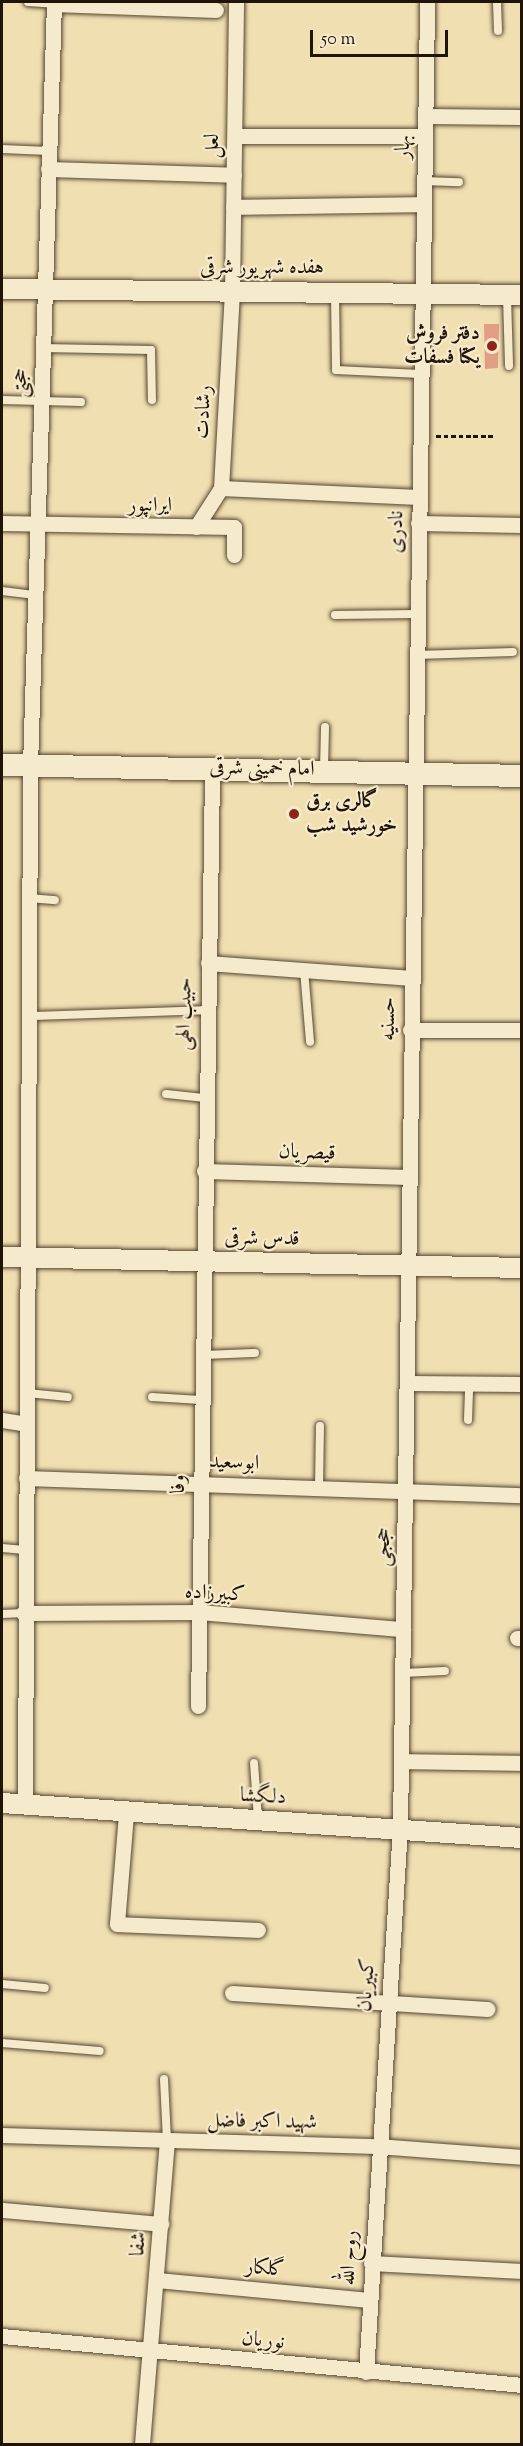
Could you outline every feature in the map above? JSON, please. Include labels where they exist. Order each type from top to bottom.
[{"type":"main road","name":"امام خمینی شرقی","points":[[2,765],[324,770],[522,776]]},
{"type":"street","name":"لعل","points":[[232,292],[236,2]]},
{"type":"street","name":"بهار","points":[[422,293],[427,2]]},
{"type":"street","points":[[54,3],[216,10]]},
{"type":"street","name":"حجتی","points":[[25,1804],[23,1613],[29,1258],[30,766],[38,595],[42,348],[54,3]]},
{"type":"street","points":[[425,116],[522,117]]},
{"type":"street","points":[[235,136],[425,136]]},
{"type":"street","points":[[48,169],[234,175]]},
{"type":"street","points":[[233,207],[424,204]]},
{"type":"street","name":"هفده شهریور شرقی","points":[[2,289],[514,295]]},
{"type":"street","name":"رشادت","points":[[196,527],[221,488],[232,292]]},
{"type":"street","name":"نادری","points":[[412,772],[422,293]]},
{"type":"street","points":[[221,488],[419,497]]},
{"type":"street","name":"ایرانپور","points":[[2,523],[39,526],[234,527],[234,555]]},
{"type":"street","points":[[418,523],[522,525]]},
{"type":"street","name":"حبیب الهی","points":[[201,1262],[212,768]]},
{"type":"street","name":"حسنیه","points":[[409,1266],[412,772]]},
{"type":"street","points":[[207,963],[411,978]]},
{"type":"street","points":[[410,1030],[522,1030]]},
{"type":"street","name":"قیصریان","points":[[204,1171],[409,1177]]},
{"type":"street","name":"قدس شرقی","points":[[2,1257],[522,1269]]},
{"type":"street","name":"وفا","points":[[198,1706],[201,1262]]},
{"type":"street","name":"حججی","points":[[400,1827],[409,1266]]},
{"type":"street","points":[[407,1383],[522,1384]]},
{"type":"street","points":[[2,1420],[27,1424]]},
{"type":"street","name":"ابوسعید","points":[[26,1478],[522,1495]]},
{"type":"street","name":"کبیرزاده","points":[[23,1613],[199,1612],[403,1629]]},
{"type":"street","points":[[401,1761],[522,1763]]},
{"type":"street","name":"دلگشا","points":[[2,1803],[126,1814],[400,1827],[522,1838]]},
{"type":"street","points":[[126,1814],[117,1924],[258,1930]]},
{"type":"street","name":"کبیریان","points":[[377,2146],[400,1827]]},
{"type":"street","points":[[232,1993],[387,2005],[488,2009]]},
{"type":"street","name":"شهید اکبر فاضل","points":[[2,2135],[377,2146],[522,2157]]},
{"type":"street","name":"شفا","points":[[142,2445],[152,2351],[167,2141]]},
{"type":"street","name":"روح الله","points":[[366,2372],[377,2146]]},
{"type":"street","points":[[2,2210],[161,2224]]},
{"type":"street","points":[[371,2263],[522,2271]]},
{"type":"street","name":"گلکار","points":[[157,2280],[369,2300]]},
{"type":"street","name":"نوریان","points":[[2,2336],[522,2385]]},
{"type":"lane","points":[[28,2],[54,3]]},
{"type":"lane","points":[[497,2],[498,31]]},
{"type":"lane","points":[[2,149],[48,151]]},
{"type":"lane","points":[[424,181],[459,182]]},
{"type":"lane","points":[[335,292],[336,370],[420,374]]},
{"type":"lane","points":[[509,366],[514,295]]},
{"type":"lane","points":[[42,348],[151,350],[152,400]]},
{"type":"lane","points":[[2,400],[81,402]]},
{"type":"lane","points":[[2,591],[38,595]]},
{"type":"lane","points":[[335,615],[416,614]]},
{"type":"lane","points":[[415,655],[513,652]]},
{"type":"lane","points":[[324,770],[325,727]]},
{"type":"lane","points":[[30,898],[55,900]]},
{"type":"lane","points":[[304,970],[310,1042]]},
{"type":"lane","points":[[30,1016],[207,1010]]},
{"type":"lane","points":[[166,1094],[204,1098]]},
{"type":"lane","points":[[201,1354],[255,1353]]},
{"type":"lane","points":[[468,1420],[469,1384]]},
{"type":"lane","points":[[27,1394],[68,1397]]},
{"type":"lane","points":[[152,1397],[200,1400]]},
{"type":"lane","points":[[319,1488],[320,1426]]},
{"type":"lane","points":[[2,1548],[25,1550]]},
{"type":"lane","points":[[2,1614],[23,1613]]},
{"type":"lane","points":[[402,1673],[445,1671]]},
{"type":"lane","points":[[254,1763],[258,1820]]},
{"type":"lane","points":[[2,1984],[45,1988]]},
{"type":"lane","points":[[2,2043],[100,2051]]},
{"type":"lane","points":[[164,2079],[167,2141]]},
{"type":"path","points":[[420,436],[494,436]]},
{"type":"building","name":"دفتر فروش یکتا فسفات","points":[[484,324],[499,324],[498,368],[485,369]]},
{"type":"place","name":"دفتر فروش یکتا فسفات","points":[[492,346]]},
{"type":"place","name":"گالری برق خورشید شب","points":[[294,814]]}]
